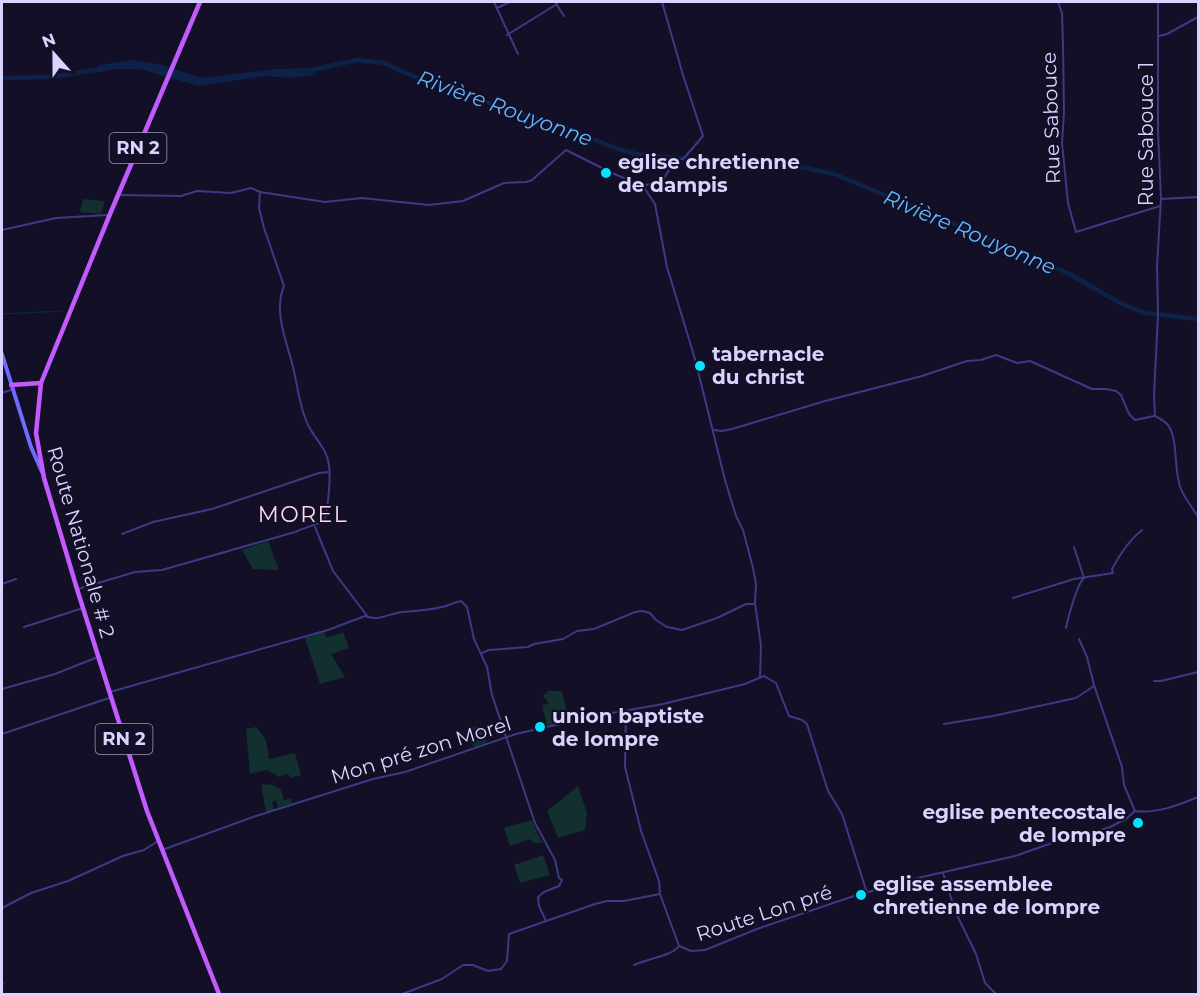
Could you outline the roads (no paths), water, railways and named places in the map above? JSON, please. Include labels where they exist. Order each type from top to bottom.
[{"type":"main road","name":"Route Nationale # 2","points":[[200,2],[41,383],[36,433],[44,478],[77,589],[158,841],[219,994]]},
{"type":"main road","points":[[2,354],[31,447],[44,478]]},
{"type":"main road","points":[[12,387],[41,383]]},
{"type":"street","points":[[494,2],[518,54]]},
{"type":"street","points":[[497,8],[510,2]]},
{"type":"street","points":[[643,186],[663,180],[672,165],[685,157],[703,136],[682,75],[662,2]]},
{"type":"street","name":"Rue Sabouce","points":[[1058,2],[1062,13],[1063,45],[1062,143],[1068,203],[1076,232],[1160,206]]},
{"type":"street","name":"Rue Sabouce 1","points":[[1155,416],[1157,266],[1161,199],[1158,131],[1158,2]]},
{"type":"street","points":[[507,34],[556,3],[564,16]]},
{"type":"street","points":[[1159,36],[1198,17]]},
{"type":"street","points":[[119,195],[180,196],[197,191],[231,193],[251,188],[260,192],[325,202],[362,198],[406,204],[448,204],[472,198],[504,183],[532,180],[566,150],[643,186],[658,212],[667,267],[695,359],[723,472],[753,568],[761,646],[760,677],[764,676],[776,683],[789,716],[807,724],[828,791],[842,814],[867,892]]},
{"type":"street","points":[[77,589],[135,572],[162,570],[295,532],[304,527],[314,527],[325,520],[329,465],[324,447],[308,425],[300,404],[282,325],[281,294],[284,286],[264,228],[259,208],[260,192]]},
{"type":"street","points":[[1161,199],[1198,197]]},
{"type":"street","points":[[2,230],[56,218],[110,214]]},
{"type":"street","points":[[714,430],[732,429],[825,401],[922,376],[966,361],[981,360],[996,355],[1017,363],[1030,362],[1092,389],[1106,388],[1116,391],[1121,395],[1129,414],[1135,420],[1155,416],[1167,424],[1175,448],[1176,472],[1181,489],[1198,517]]},
{"type":"street","points":[[2,393],[12,387]]},
{"type":"street","points":[[122,534],[153,522],[212,508],[319,473],[329,472]]},
{"type":"street","points":[[314,527],[333,571],[368,617]]},
{"type":"street","points":[[1013,598],[1074,579],[1113,573],[1112,569],[1121,552],[1128,546],[1132,537],[1142,530]]},
{"type":"street","points":[[1074,547],[1084,578]]},
{"type":"street","points":[[1066,628],[1072,602],[1079,583],[1084,578]]},
{"type":"street","points":[[2,584],[16,579]]},
{"type":"street","points":[[2,734],[111,695],[328,630],[365,616],[372,619],[382,618],[402,612],[409,613],[442,607],[461,601],[467,607],[474,639],[487,668],[492,695],[535,823],[555,860],[559,878],[562,880],[559,886],[538,897],[546,922]]},
{"type":"street","points":[[482,653],[489,650],[528,647],[563,639],[577,631],[594,629],[642,611],[650,613],[666,627],[682,630],[717,618],[746,604],[755,603]]},
{"type":"street","points":[[24,627],[83,608]]},
{"type":"street","points":[[1079,639],[1084,646],[1094,685],[1122,767],[1124,785],[1135,811]]},
{"type":"street","points":[[2,689],[55,674],[99,657]]},
{"type":"street","points":[[1154,681],[1198,672]]},
{"type":"street","name":"Mon pré zon Morel","points":[[162,850],[256,816],[373,779],[405,772],[506,737],[559,723],[626,711],[736,686],[760,677]]},
{"type":"street","points":[[944,724],[1076,698],[1094,685]]},
{"type":"street","name":"Route Lon pré","points":[[626,711],[625,767],[641,831],[679,946],[691,951],[705,950],[757,929],[867,892],[1015,856],[1069,837],[1089,834],[1110,827],[1126,819],[1135,811],[1147,812],[1172,807],[1198,797]]},
{"type":"street","points":[[2,908],[31,893],[68,881],[158,841]]},
{"type":"street","points":[[944,873],[956,913],[976,954],[986,983],[996,994]]},
{"type":"street","points":[[402,994],[442,980],[463,965],[474,965],[488,971],[501,969],[507,961],[509,934],[606,901],[624,901],[660,894]]},
{"type":"street","points":[[634,965],[652,957],[670,953],[679,946]]},
{"type":"water","points":[[133,60],[162,65],[202,78],[275,69],[313,68],[316,75],[290,78],[265,76],[199,86],[140,69],[99,72],[99,65]]},
{"type":"waterway","name":"Rivière Rouyonne","points":[[308,71],[357,60],[384,63],[410,75],[529,117],[562,126],[617,149],[640,155],[806,168],[834,174],[1068,273],[1120,303],[1145,313],[1198,319]]},
{"type":"waterway","name":"Rivière Rouyonne","points":[[2,78],[51,77],[103,69]]},
{"type":"waterway","points":[[2,314],[62,311]]},
{"type":"waterway","points":[[2,986],[7,980]]},
{"type":"place","name":"eglise chretienne de dampis","points":[[606,173]]},
{"type":"place","name":"tabernacle du christ","points":[[700,366]]},
{"type":"place","name":"union baptiste de lompre","points":[[540,727]]},
{"type":"place","name":"eglise pentecostale de lompre","points":[[1138,823]]},
{"type":"place","name":"eglise assemblee chretienne de lompre","points":[[861,895]]},
{"type":"district","name":"MOREL","points":[[303,514]]}]
